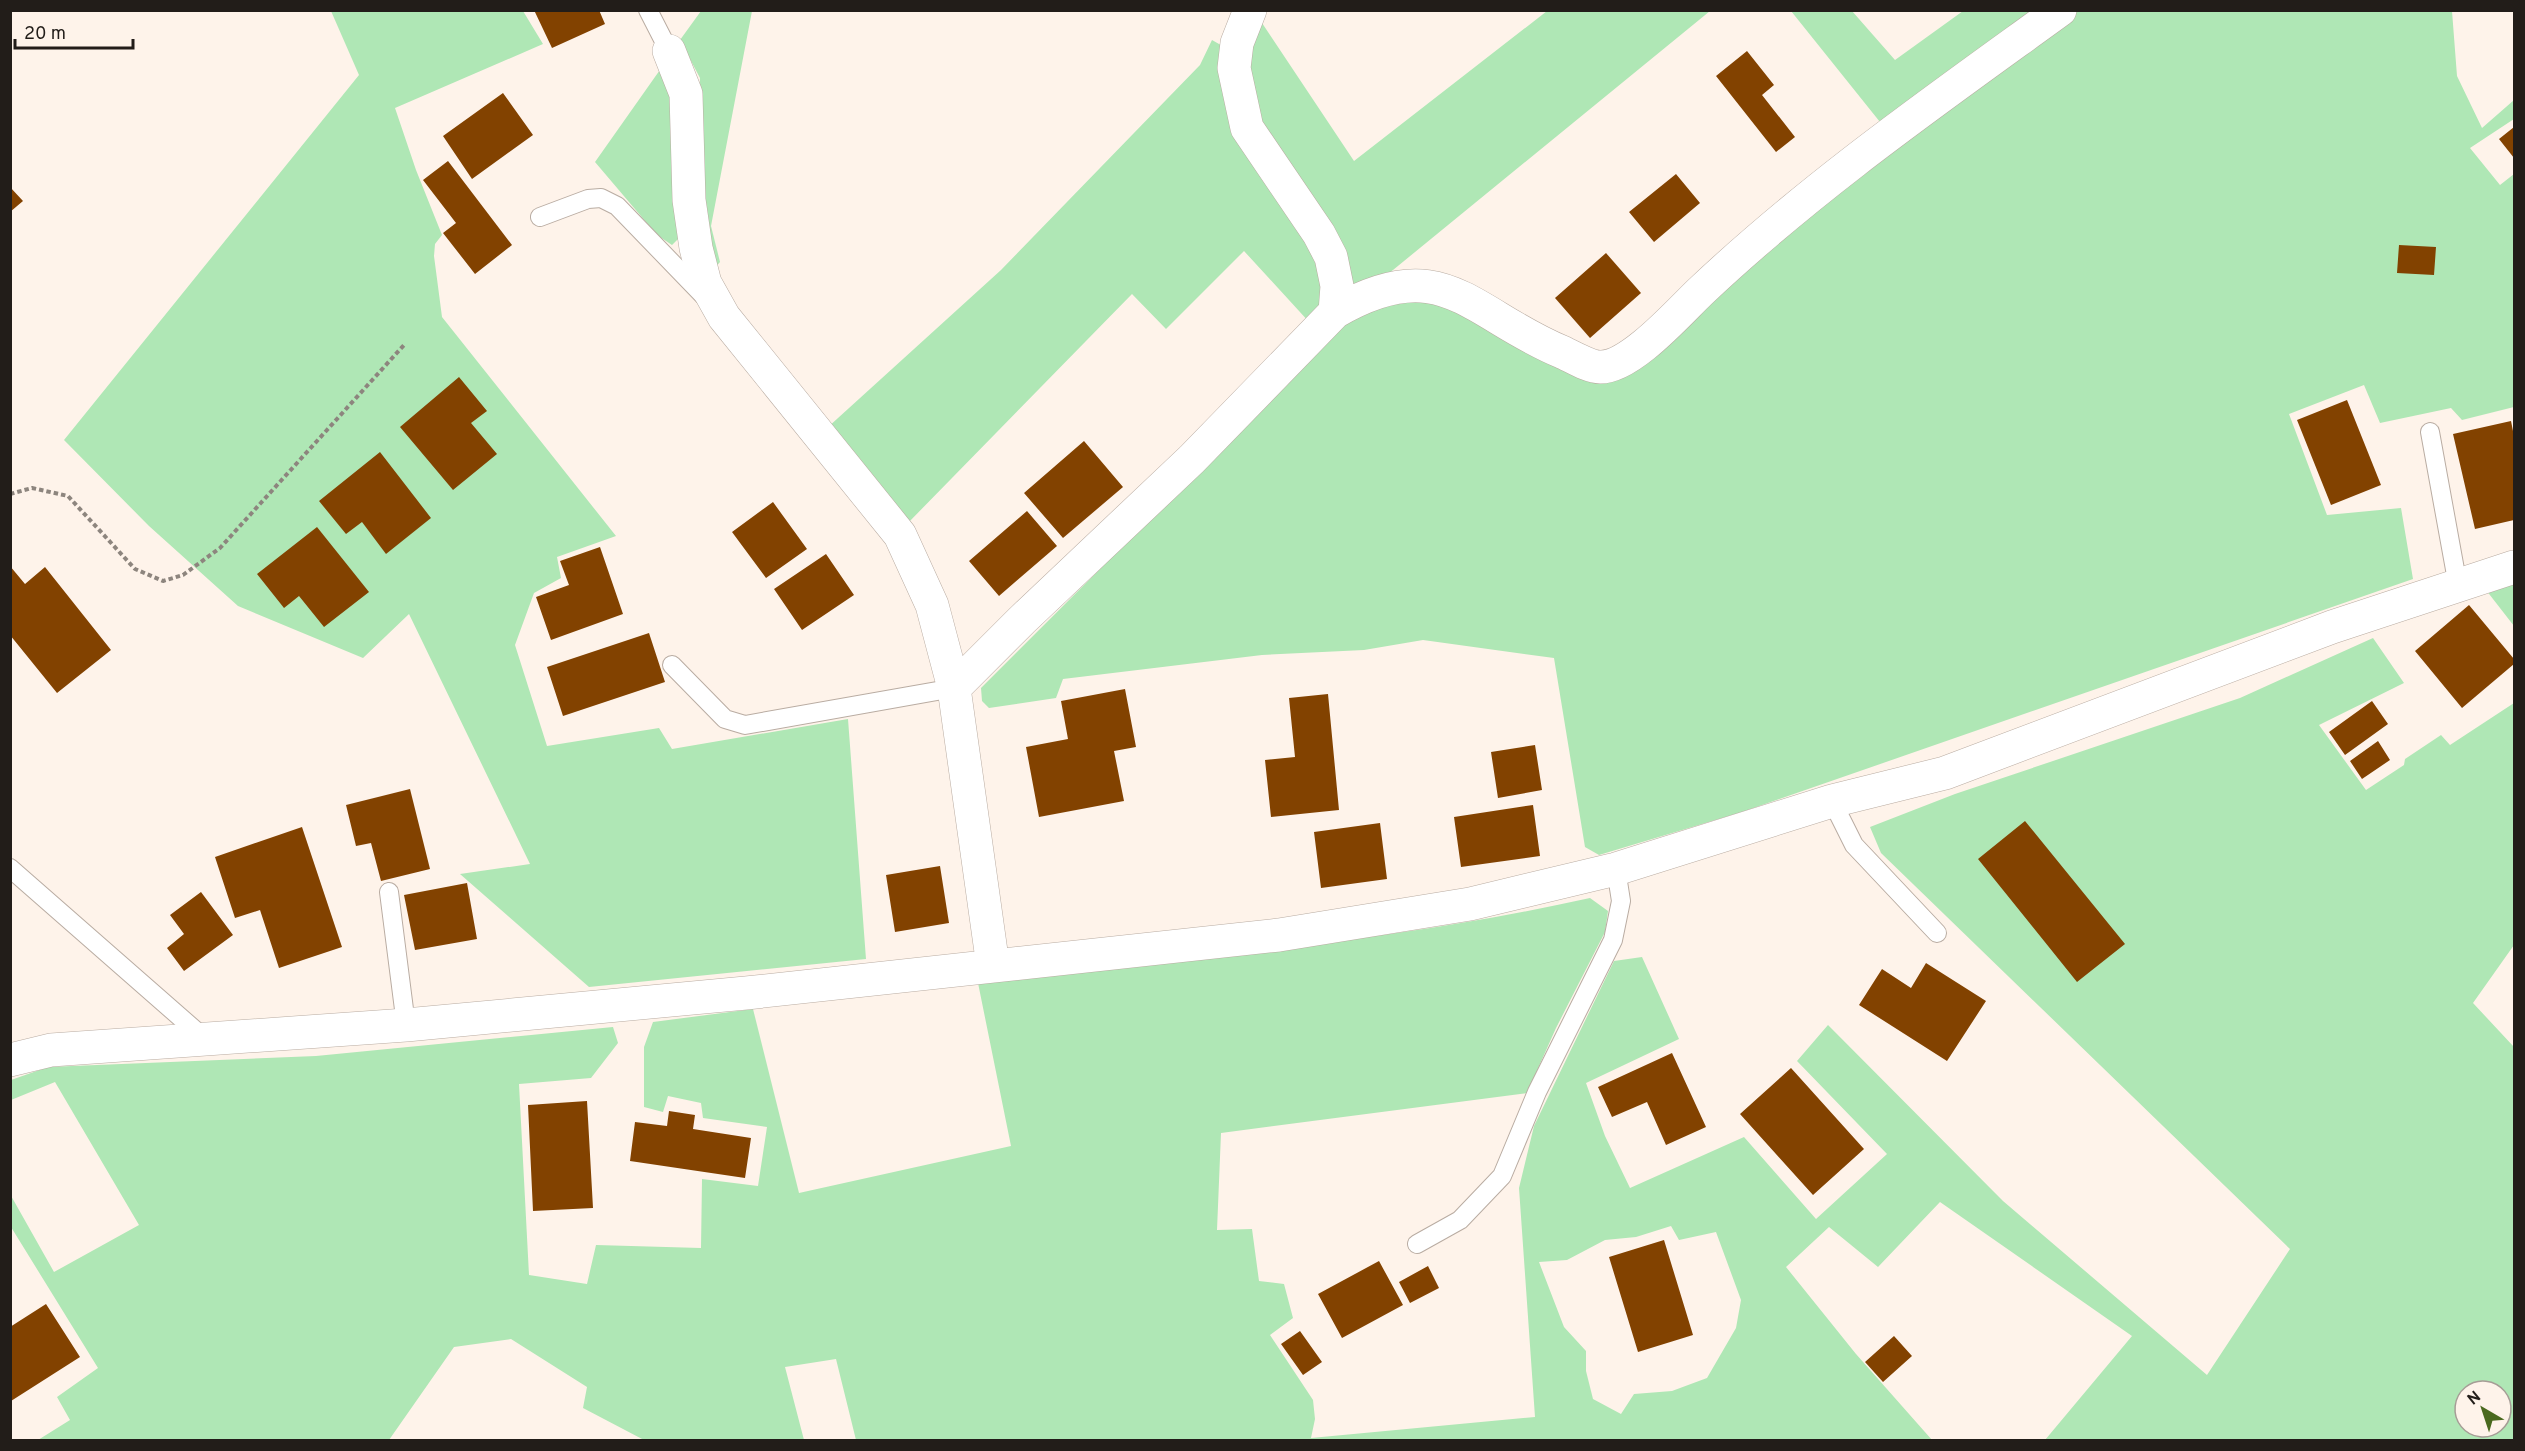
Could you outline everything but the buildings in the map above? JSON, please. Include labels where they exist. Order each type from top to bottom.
[{"type":"street","points":[[1250,10],[1237,43],[1234,68],[1247,128],[1319,234],[1331,257],[1337,286],[1335,312]]},
{"type":"street","points":[[954,688],[1022,620],[1192,459],[1335,312],[1358,299],[1391,287],[1428,285],[1455,294],[1482,307],[1551,348],[1600,367],[1619,362],[1643,345],[1762,233],[1894,131],[2060,10]]},
{"type":"street","points":[[669,51],[686,94],[688,200],[705,283],[724,316],[900,535],[932,605],[954,688],[993,966]]},
{"type":"street","points":[[10,1060],[51,1050],[406,1024],[993,966],[1279,934],[1470,904],[1616,869],[1832,801],[1945,773],[2332,627],[2514,567]]},
{"type":"lane","points":[[648,10],[669,51]]},
{"type":"lane","points":[[540,217],[588,199],[601,198],[609,202],[616,206],[724,316]]},
{"type":"lane","points":[[2430,432],[2458,586]]},
{"type":"lane","points":[[672,665],[725,718],[745,725],[954,688]]},
{"type":"lane","points":[[1832,801],[1854,845],[1937,933]]},
{"type":"lane","points":[[10,868],[204,1038]]},
{"type":"lane","points":[[1418,1244],[1460,1220],[1502,1176],[1537,1092],[1613,940],[1621,901],[1616,869]]},
{"type":"lane","points":[[389,892],[406,1024]]},
{"type":"path","points":[[10,494],[32,488],[68,496],[135,569],[163,581],[183,575],[220,548],[404,345]]},
{"type":"green space","points":[[331,11],[523,11],[543,44],[395,108],[416,170],[442,235],[435,244],[434,256],[442,317],[616,536],[557,557],[561,578],[534,593],[515,645],[547,746],[659,728],[672,749],[848,719],[866,959],[589,987],[460,874],[530,864],[409,614],[363,658],[238,606],[149,526],[64,440],[359,75]]},
{"type":"green space","points":[[701,11],[752,11],[711,226],[720,262],[713,270],[697,202],[700,78],[680,40]]},
{"type":"green space","points":[[1547,11],[1710,11],[1382,279],[1351,287],[1243,92],[1256,14],[1354,161]]},
{"type":"green space","points":[[1791,11],[1852,11],[1895,60],[1963,11],[2048,11],[1884,127]]},
{"type":"green space","points":[[2075,11],[2452,11],[2457,76],[2482,128],[2514,100],[2514,119],[2470,148],[2500,185],[2514,174],[2514,407],[2462,420],[2451,408],[2380,423],[2364,385],[2289,414],[2327,515],[2401,508],[2413,579],[1742,812],[1599,855],[1585,847],[1554,658],[1423,640],[1364,650],[1262,655],[1063,679],[1056,698],[989,708],[982,701],[981,688],[1362,307],[1423,296],[1602,378]]},
{"type":"green space","points":[[1212,40],[1226,48],[1325,259],[1324,302],[1310,323],[1244,251],[1166,329],[1132,294],[907,524],[827,428],[1001,270],[1200,65]]},
{"type":"green space","points":[[662,67],[674,86],[681,236],[672,245],[657,235],[595,162]]},
{"type":"green space","points":[[2514,580],[2514,626],[2486,590]]},
{"type":"green space","points":[[2373,638],[2404,683],[2319,725],[2366,790],[2404,765],[2405,759],[2441,735],[2450,745],[2514,703],[2514,945],[2473,1003],[2514,1047],[2514,1440],[2045,1440],[2132,1336],[1940,1202],[1878,1267],[1829,1227],[1786,1267],[1856,1354],[1932,1440],[856,1440],[836,1359],[785,1367],[804,1440],[644,1440],[583,1408],[587,1387],[511,1339],[454,1347],[389,1440],[38,1440],[70,1420],[57,1397],[98,1368],[11,1227],[10,1194],[54,1272],[139,1225],[55,1082],[11,1100],[11,1080],[48,1067],[316,1056],[613,1027],[618,1043],[591,1078],[519,1084],[529,1275],[587,1284],[596,1245],[701,1248],[702,1179],[758,1186],[767,1127],[703,1118],[701,1103],[668,1096],[663,1112],[644,1107],[644,1047],[653,1022],[753,1009],[799,1193],[1011,1146],[977,978],[1285,948],[1438,927],[1590,898],[1608,911],[1605,932],[1556,1028],[1527,1093],[1221,1133],[1217,1230],[1252,1229],[1259,1281],[1284,1284],[1293,1318],[1270,1335],[1313,1400],[1315,1419],[1311,1438],[1535,1417],[1519,1188],[1534,1126],[1614,961],[1642,957],[1679,1039],[1586,1083],[1605,1136],[1630,1188],[1744,1137],[1816,1219],[1887,1154],[1797,1061],[1828,1025],[2003,1201],[2207,1375],[2290,1249],[1881,853],[1870,827],[1955,794],[2240,698]],"holes":[[[1671,1226],[1679,1240],[1716,1232],[1741,1300],[1736,1328],[1707,1378],[1672,1391],[1634,1394],[1621,1414],[1593,1399],[1586,1371],[1586,1351],[1564,1327],[1539,1262],[1567,1260],[1605,1240],[1636,1237]]]}]
